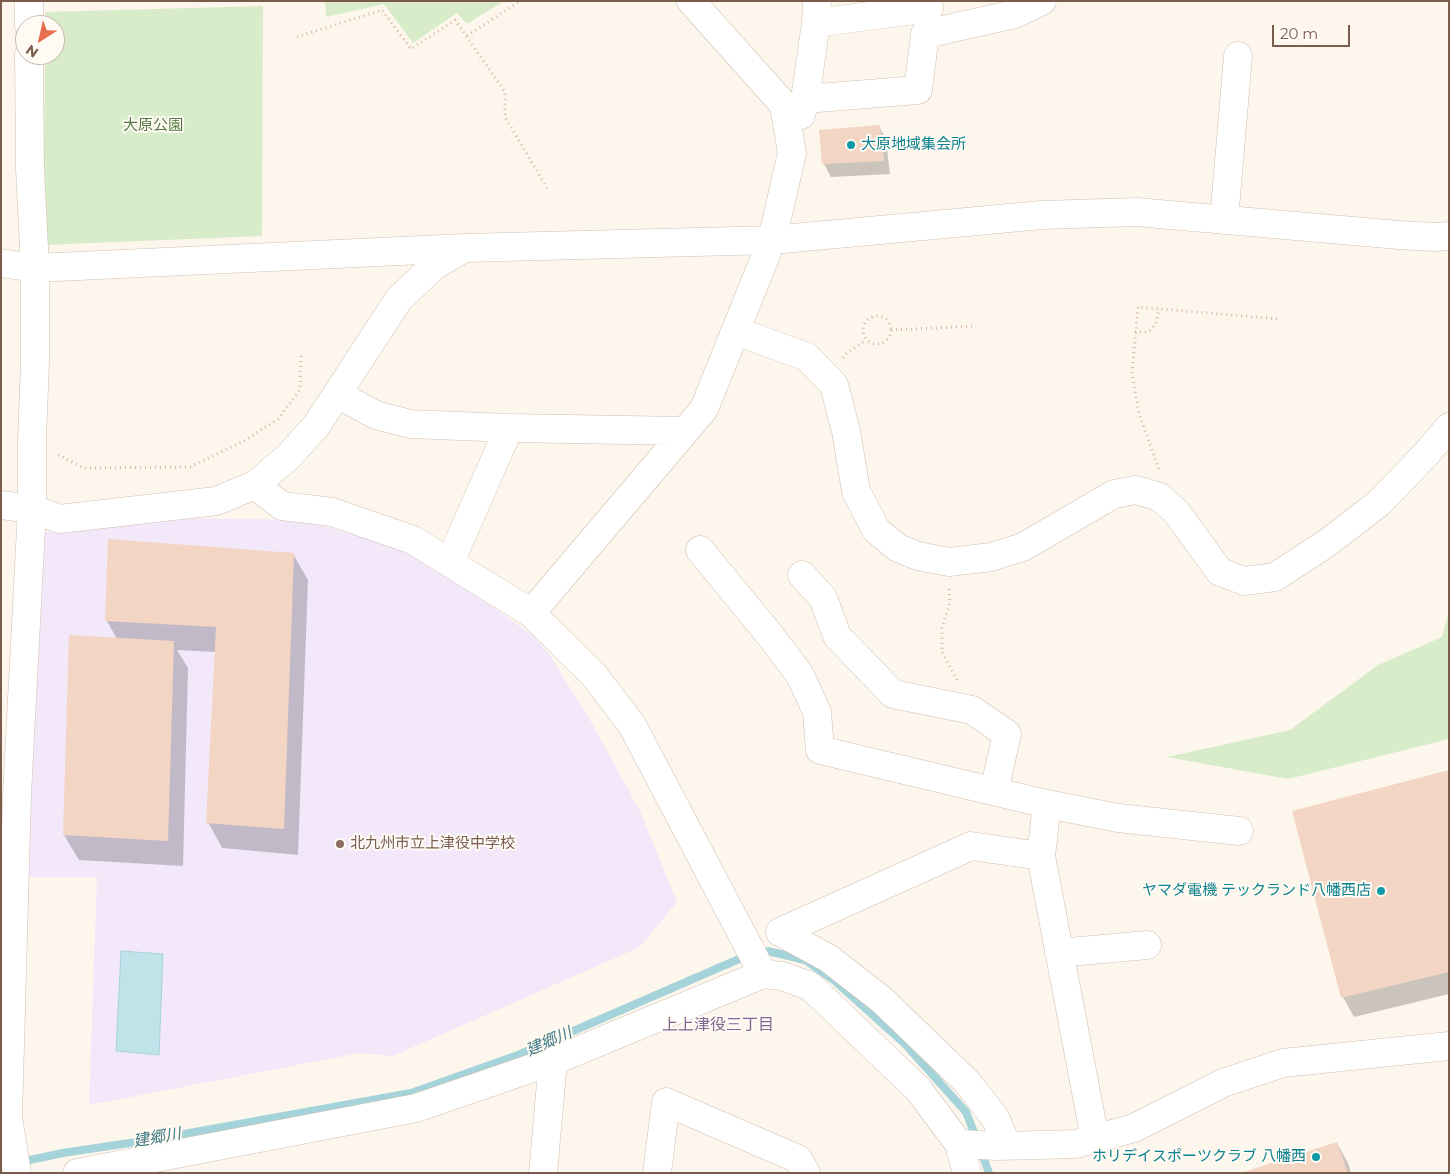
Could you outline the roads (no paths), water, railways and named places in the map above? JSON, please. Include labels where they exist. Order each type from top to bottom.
[{"type":"street","points":[[29,1],[29,15]]},
{"type":"street","points":[[691,1],[784,106],[792,153]]},
{"type":"street","points":[[531,613],[704,409],[772,240],[805,99],[816,12],[927,21],[1015,14],[1042,1]]},
{"type":"street","points":[[805,99],[918,90],[927,21]]},
{"type":"street","points":[[1224,220],[1238,56]]},
{"type":"street","points":[[17,1173],[8,1117],[5,1064],[9,795],[32,509],[35,268],[30,168],[29,65]]},
{"type":"street","points":[[1,263],[35,268],[465,248],[772,240],[1042,215],[1136,212],[1436,238],[1449,236]]},
{"type":"street","points":[[1,505],[32,509],[60,519],[216,501],[255,485],[288,457],[316,426],[399,299],[434,266],[465,248]]},
{"type":"street","points":[[736,331],[807,357],[834,385],[846,431],[856,491],[876,530],[898,548],[918,556],[949,562],[991,557],[1023,547],[1114,494],[1136,490],[1160,497],[1177,513],[1220,572],[1244,581],[1275,577],[1327,543],[1379,503],[1449,427]]},
{"type":"street","points":[[337,394],[376,415],[410,424],[685,431]]},
{"type":"street","points":[[450,562],[509,428]]},
{"type":"street","points":[[255,485],[282,506],[332,512],[413,540],[531,613],[593,674],[632,725],[762,972]]},
{"type":"street","points":[[700,550],[770,634],[800,674],[817,712],[820,750],[1047,804],[1118,818],[1239,831]]},
{"type":"street","points":[[802,575],[823,598],[838,636],[893,694],[972,710],[1007,734],[994,791]]},
{"type":"street","points":[[1047,804],[1041,856],[1095,1139]]},
{"type":"street","points":[[967,1173],[984,1145],[996,1119],[967,1082],[882,1000],[828,958],[780,932],[971,846],[1041,856]]},
{"type":"street","points":[[1059,953],[1147,945]]},
{"type":"street","points":[[810,985],[828,958]]},
{"type":"street","points":[[77,1173],[118,1169],[416,1108],[553,1061],[762,972],[810,985],[918,1089],[984,1145],[1076,1144],[1134,1128],[1223,1083],[1283,1063],[1449,1046]]},
{"type":"street","points":[[543,1173],[553,1061]]},
{"type":"street","points":[[657,1173],[666,1102],[798,1159],[806,1173]]},
{"type":"water","points":[[121,951],[163,954],[159,1055],[116,1051]]},
{"type":"waterway","name":"建郷川","points":[[1,1166],[63,1153],[156,1139],[411,1093],[518,1055],[739,959],[768,951],[805,960],[835,981],[905,1044],[966,1112],[977,1140]]},
{"type":"waterway","name":"建郷川","points":[[981,1151],[989,1173]]},
{"type":"place","name":"大原地域集会所","points":[[851,145]]},
{"type":"place","name":"北九州市立上津役中学校","points":[[340,844]]},
{"type":"place","name":"ヤマダ電機 テックランド八幡西店","points":[[1381,891]]},
{"type":"place","name":"ホリデイスポーツクラブ 八幡西","points":[[1316,1157]]},
{"type":"district","name":"上上津役三丁目","points":[[718,1025]]},
{"type":"park label","name":"大原公園","points":[[153,126]]}]
